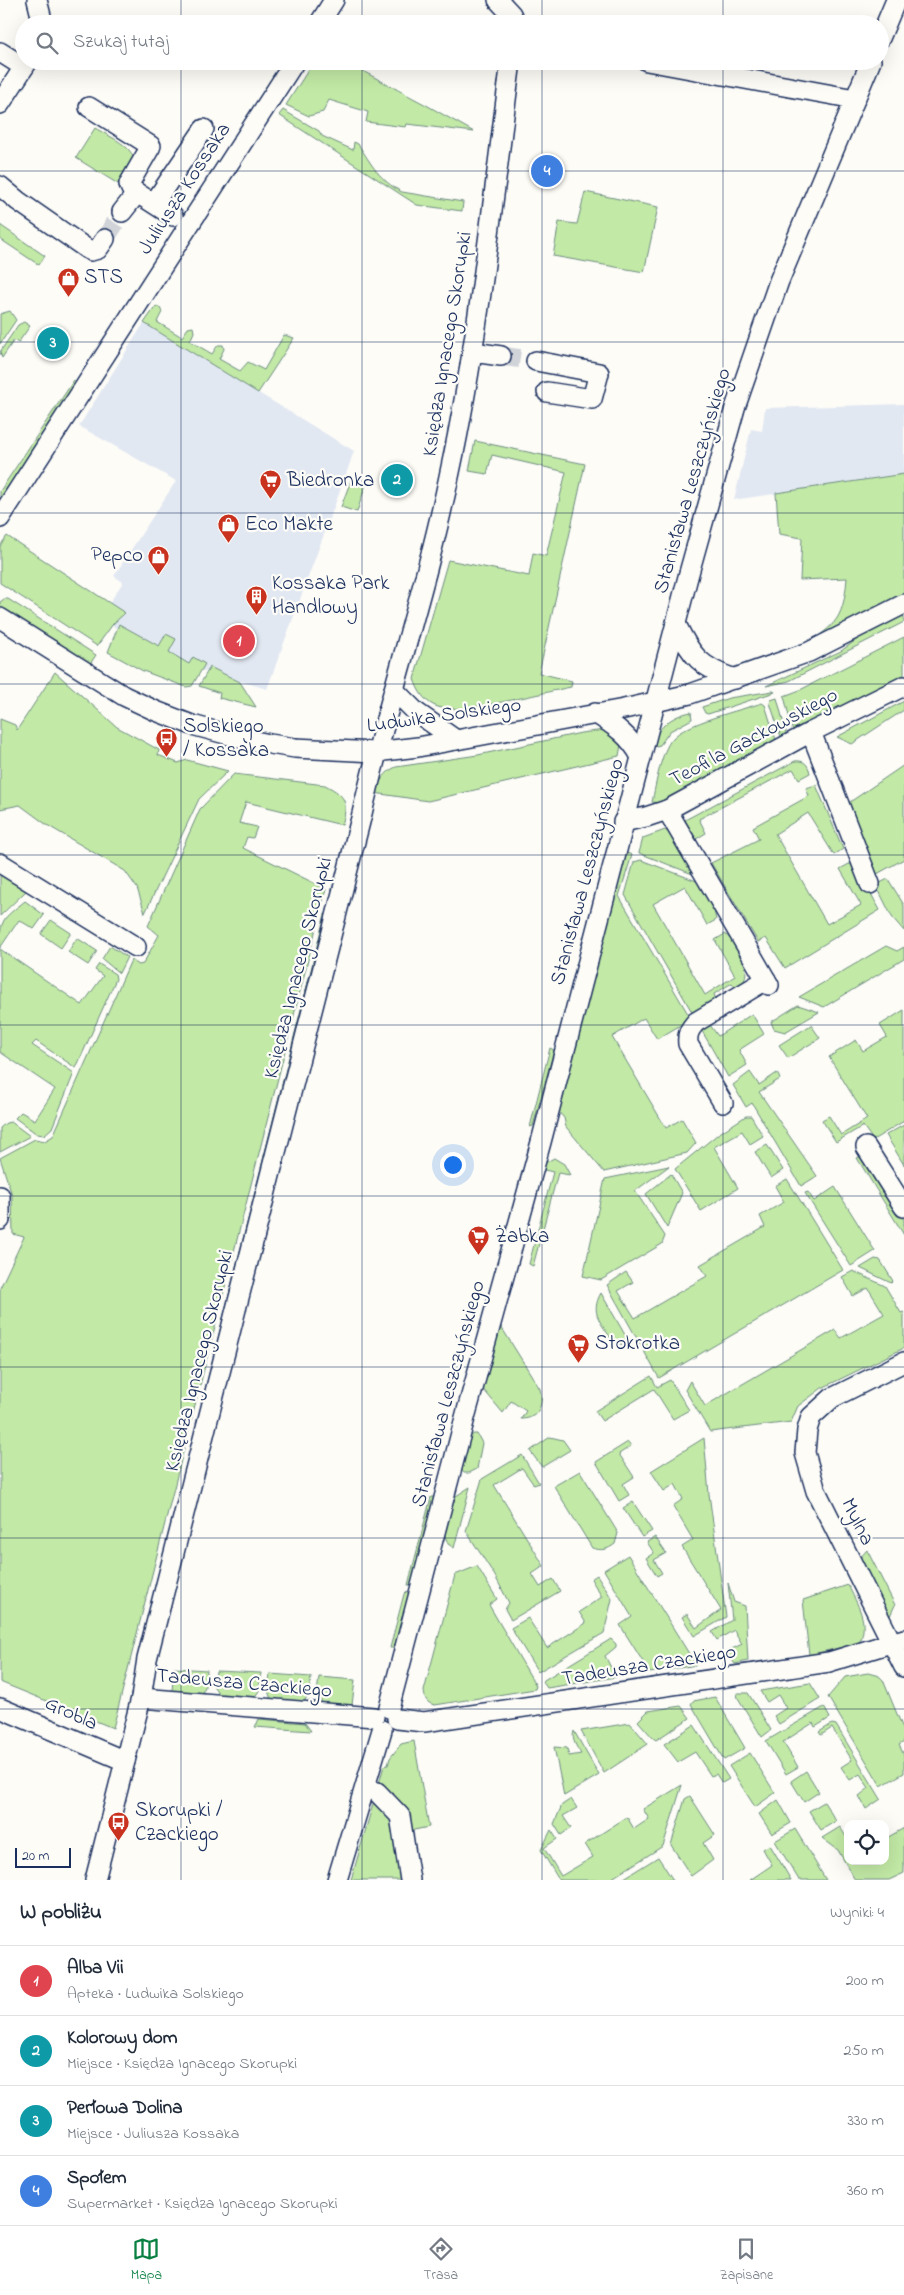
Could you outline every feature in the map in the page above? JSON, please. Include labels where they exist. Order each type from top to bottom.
[{"type":"street","points":[[37,0],[41,15]]},
{"type":"street","points":[[325,15],[334,0]]},
{"type":"street","points":[[498,0],[511,15]]},
{"type":"street","points":[[517,15],[519,0]]},
{"type":"street","points":[[889,17],[896,0]]},
{"type":"street","points":[[0,52],[15,59]]},
{"type":"street","points":[[0,104],[22,70]]},
{"type":"street","name":"Juliusza Kossaka","points":[[0,518],[289,70]]},
{"type":"street","name":"Księdza Ignacego Skorupki","points":[[95,1880],[125,1762],[147,1659],[356,837],[375,752],[433,553],[473,352],[510,70]]},
{"type":"street","points":[[697,70],[855,99]]},
{"type":"street","name":"Stanisława Leszczyńskiego","points":[[337,1880],[386,1718],[466,1414],[544,1133],[623,822],[735,408],[766,314],[867,70]]},
{"type":"street","points":[[89,107],[151,146],[130,179],[129,184],[131,189],[173,216]]},
{"type":"street","points":[[154,203],[204,129]]},
{"type":"street","points":[[0,186],[18,201],[87,249],[91,251],[98,249],[104,239]]},
{"type":"street","points":[[122,212],[137,193]]},
{"type":"street","points":[[473,352],[501,356]]},
{"type":"street","points":[[536,361],[599,373],[592,399],[547,392]]},
{"type":"street","name":"Ludwika Solskiego","points":[[0,618],[124,696],[192,725],[244,740],[295,748],[375,752],[456,740],[655,703],[735,679],[809,652],[904,604]]},
{"type":"street","points":[[676,624],[686,645],[703,664],[709,669],[735,679]]},
{"type":"street","name":"Teofila Gackowskiego","points":[[623,822],[667,810],[811,732],[904,686]]},
{"type":"street","points":[[394,690],[416,712],[456,740]]},
{"type":"street","points":[[595,713],[621,730],[631,740],[641,757]]},
{"type":"street","points":[[811,732],[870,884]]},
{"type":"street","points":[[667,810],[767,982],[696,1022],[687,1036],[688,1044],[723,1103]]},
{"type":"street","points":[[0,863],[136,947]]},
{"type":"street","points":[[866,1147],[904,1207]]},
{"type":"street","points":[[0,1196],[2,1202],[0,1220]]},
{"type":"street","name":"Mylna","points":[[904,1362],[832,1398],[811,1417],[807,1430],[805,1453],[816,1491],[898,1641],[904,1667]]},
{"type":"street","name":"Tadeusza Czackiego","points":[[140,1698],[424,1722],[829,1662],[898,1641]]},
{"type":"street","name":"Grobla","points":[[0,1708],[125,1762]]},
{"type":"street","points":[[377,1792],[400,1816],[410,1880]]},
{"type":"shaded area","points":[[144,323],[354,451],[345,477],[340,476],[336,486],[341,488],[267,689],[183,665],[99,619],[123,582],[114,576],[176,481],[79,426]]},
{"type":"shaded area","points":[[904,404],[904,474],[734,500],[751,429],[762,431],[765,408]]},
{"type":"green space","points":[[308,70],[361,70],[474,132],[407,124],[406,127],[366,122],[368,112],[329,100],[323,112],[309,116],[286,105]]},
{"type":"green space","points":[[283,110],[319,131],[322,136],[353,150],[354,142],[358,144],[382,177],[402,192],[463,202],[462,211],[417,205],[279,115]]},
{"type":"green space","points":[[95,128],[112,137],[132,154],[134,159],[118,184],[76,158]]},
{"type":"green space","points":[[585,192],[658,207],[644,272],[553,256],[559,222],[577,224]]},
{"type":"green space","points":[[0,225],[45,256],[39,265],[0,239]]},
{"type":"green space","points":[[156,306],[162,312],[157,322],[182,337],[188,328],[193,327],[194,332],[190,341],[212,354],[218,345],[223,345],[224,349],[219,359],[240,371],[248,362],[264,370],[284,335],[294,338],[258,393],[144,323]]},
{"type":"green space","points":[[10,311],[16,320],[0,344],[0,314]]},
{"type":"green space","points":[[24,322],[30,326],[18,343],[14,340],[2,358],[0,352],[18,325]]},
{"type":"green space","points":[[74,380],[75,386],[0,502],[0,491]]},
{"type":"green space","points":[[475,441],[585,464],[539,673],[572,681],[571,687],[523,698],[482,706],[448,709],[433,705],[426,700],[414,679],[448,560],[529,576],[533,553],[546,556],[566,472],[492,455],[487,474],[469,471]]},
{"type":"green space","points":[[904,474],[904,604],[797,651],[828,629],[839,615],[843,606],[847,578],[800,580],[802,538],[779,534],[776,493]]},
{"type":"green space","points":[[351,480],[366,484],[357,512],[341,507]]},
{"type":"green space","points":[[7,536],[125,613],[113,624],[97,646],[0,583],[0,546]]},
{"type":"green space","points":[[8,599],[96,655],[90,664],[0,606],[0,602]]},
{"type":"green space","points":[[904,612],[904,622],[789,681],[766,686],[841,651],[867,632]]},
{"type":"green space","points":[[119,624],[159,646],[166,634],[176,639],[169,652],[189,664],[193,657],[205,664],[192,686],[186,687],[143,671],[108,652]]},
{"type":"green space","points":[[904,637],[904,677],[793,732],[784,696],[800,690]]},
{"type":"green space","points":[[210,667],[240,682],[256,707],[219,698],[220,693],[199,686]]},
{"type":"green space","points":[[55,672],[117,727],[159,750],[158,755],[178,763],[187,760],[228,771],[199,799],[145,913],[137,888],[125,871],[47,825],[20,805],[0,809],[0,719],[15,725],[17,730]]},
{"type":"green space","points":[[775,692],[708,714],[705,713],[702,707],[729,698]]},
{"type":"green space","points":[[777,698],[786,732],[782,740],[770,703],[771,700]]},
{"type":"green space","points":[[904,701],[904,710],[852,744],[837,737]]},
{"type":"green space","points":[[762,703],[765,705],[777,743],[661,803],[652,802],[662,760],[672,739],[679,733],[701,722]]},
{"type":"green space","points":[[691,712],[692,719],[670,731],[660,745],[652,747],[657,734],[666,724],[677,716]]},
{"type":"green space","points":[[605,730],[622,739],[619,756],[428,801],[374,793],[385,775],[396,767],[478,755],[581,733]]},
{"type":"green space","points":[[795,761],[805,763],[810,773],[799,779],[793,769],[699,819],[706,833],[696,839],[685,820]]},
{"type":"green space","points":[[904,765],[904,859],[877,874],[847,804]]},
{"type":"green space","points":[[234,774],[325,785],[342,797],[345,811],[342,825],[246,802],[239,823],[257,827],[253,838],[247,837],[243,848],[326,889],[113,1728],[0,1682],[0,1288],[24,1237],[13,1234],[12,1195],[0,1158],[35,1139],[45,1141],[53,1136],[131,960],[139,965],[143,964],[159,935],[148,926],[200,809]]},
{"type":"green space","points":[[816,785],[843,849],[834,855],[808,813],[775,834],[827,924],[861,905],[840,869],[849,864],[855,865],[880,910],[785,968],[766,938],[758,942],[711,863],[759,839],[753,827],[809,796],[806,788]]},
{"type":"green space","points":[[665,830],[669,833],[695,875],[639,853],[643,838]]},
{"type":"green space","points":[[624,852],[632,855],[619,896],[691,1019],[657,1039],[644,1018],[612,1037],[666,1128],[682,1119],[696,1143],[687,1153],[604,1172],[566,1127],[564,1118],[557,1110]]},
{"type":"green space","points":[[641,860],[699,882],[714,910],[716,920],[707,925],[685,886],[653,904],[705,995],[735,976],[715,940],[725,934],[734,943],[742,956],[746,969],[744,981],[735,987],[732,983],[714,994],[716,1000],[696,1012],[692,1012],[625,895],[634,862]]},
{"type":"green space","points":[[0,874],[26,891],[0,916]]},
{"type":"green space","points":[[888,879],[904,905],[904,931],[892,917],[876,885]]},
{"type":"green space","points":[[25,901],[44,915],[34,929],[19,920],[0,948],[4,920]]},
{"type":"green space","points":[[325,914],[329,917],[209,1391],[205,1390]]},
{"type":"green space","points":[[51,920],[71,933],[61,948],[41,934]]},
{"type":"green space","points":[[77,938],[97,951],[88,965],[68,952]]},
{"type":"green space","points":[[110,946],[127,957],[119,973],[102,959]]},
{"type":"green space","points":[[886,946],[897,951],[904,947],[904,959],[824,1007],[799,997]]},
{"type":"green space","points":[[0,949],[82,1005],[103,976],[95,970],[99,964],[115,974],[116,979],[76,1068],[36,1041],[32,1045],[74,1073],[52,1128],[44,1135],[37,1134],[15,1118],[21,1112],[35,1120],[55,1089],[0,1052]]},
{"type":"green space","points":[[798,1005],[819,1012],[785,1032],[774,1029],[771,1022]]},
{"type":"green space","points":[[904,1010],[904,1121],[873,1140],[863,1126],[836,1142],[822,1120],[829,1116],[841,1135],[867,1119],[829,1057],[856,1040],[863,1051],[887,1037],[880,1025]]},
{"type":"green space","points":[[752,1014],[764,1034],[739,1050],[747,1065],[728,1077],[702,1031],[710,1025],[718,1036]]},
{"type":"green space","points":[[811,1025],[820,1038],[788,1058],[779,1045]]},
{"type":"green space","points":[[550,1048],[554,1050],[533,1126],[530,1127]]},
{"type":"green space","points":[[750,1072],[759,1085],[777,1073],[780,1079],[759,1092],[817,1176],[801,1186],[752,1103],[746,1107],[733,1085]]},
{"type":"green space","points":[[746,1116],[751,1116],[763,1136],[750,1144],[742,1131],[714,1147],[738,1188],[701,1211],[675,1169],[718,1134]]},
{"type":"green space","points":[[11,1122],[30,1136],[0,1152],[0,1128],[6,1123]]},
{"type":"green space","points":[[904,1125],[904,1165],[886,1135]]},
{"type":"green space","points":[[767,1145],[783,1170],[771,1178],[755,1152]]},
{"type":"green space","points":[[863,1155],[904,1220],[904,1235],[857,1158]]},
{"type":"green space","points":[[554,1158],[564,1164],[570,1175],[558,1173],[533,1266],[529,1264],[553,1172],[540,1169],[543,1164]]},
{"type":"green space","points":[[669,1166],[635,1191],[665,1236],[662,1244],[601,1280],[583,1276],[605,1179]]},
{"type":"green space","points":[[671,1174],[682,1193],[667,1228],[646,1194]]},
{"type":"green space","points":[[787,1179],[843,1270],[659,1378],[607,1285],[626,1272],[633,1282],[618,1291],[635,1318],[707,1276],[700,1265],[765,1227],[760,1216],[784,1202],[775,1186]]},
{"type":"green space","points":[[835,1187],[875,1251],[851,1266],[805,1193],[808,1192],[814,1201]]},
{"type":"green space","points":[[875,1259],[880,1260],[893,1281],[891,1283],[860,1268]]},
{"type":"green space","points":[[853,1271],[885,1286],[901,1313],[904,1312],[904,1348],[822,1388],[798,1406],[791,1422],[710,1432],[685,1390],[690,1381],[705,1406],[835,1330],[841,1338],[884,1314],[868,1288],[853,1296],[842,1277]]},
{"type":"green space","points":[[601,1293],[632,1347],[613,1342],[601,1324],[596,1307]]},
{"type":"green space","points":[[500,1325],[540,1389],[541,1400],[539,1410],[527,1418],[521,1419],[526,1411],[511,1401],[503,1413],[483,1389]]},
{"type":"green space","points":[[651,1376],[657,1387],[670,1380],[689,1410],[673,1419],[654,1389],[602,1421],[595,1411]]},
{"type":"green space","points":[[477,1434],[482,1443],[477,1469],[464,1473],[461,1470],[469,1437]]},
{"type":"green space","points":[[550,1437],[563,1440],[570,1450],[542,1467],[530,1451]]},
{"type":"green space","points":[[704,1438],[709,1494],[726,1617],[694,1636],[682,1617],[687,1614],[696,1628],[721,1610],[682,1547],[693,1540],[673,1506],[683,1499],[675,1484],[664,1491],[651,1471]]},
{"type":"green space","points":[[628,1442],[631,1446],[619,1454],[634,1477],[623,1484],[629,1495],[619,1501],[596,1462]]},
{"type":"green space","points":[[522,1455],[539,1483],[534,1485],[522,1468],[494,1485],[544,1566],[532,1574],[540,1587],[553,1579],[560,1591],[511,1620],[505,1609],[509,1603],[495,1576],[466,1531],[482,1479]]},
{"type":"green space","points":[[580,1471],[618,1533],[615,1544],[607,1549],[592,1548],[554,1486]]},
{"type":"green space","points":[[470,1487],[454,1548],[448,1544],[444,1533],[452,1502],[456,1496]]},
{"type":"green space","points":[[431,1497],[435,1497],[412,1585],[408,1585]]},
{"type":"green space","points":[[633,1502],[652,1531],[642,1537],[623,1508]]},
{"type":"green space","points":[[655,1537],[666,1553],[654,1560],[662,1573],[657,1576],[646,1558],[654,1553],[647,1542]]},
{"type":"green space","points":[[867,1550],[895,1605],[889,1618],[858,1560]]},
{"type":"green space","points":[[628,1555],[696,1665],[650,1673],[620,1625],[632,1617],[604,1570]]},
{"type":"green space","points":[[477,1566],[497,1599],[489,1605],[536,1686],[535,1689],[435,1705],[426,1700],[424,1691],[455,1575]]},
{"type":"green space","points":[[597,1575],[612,1599],[604,1633],[538,1672],[511,1628],[528,1618],[547,1648],[586,1623],[579,1612],[602,1597],[591,1579]]},
{"type":"green space","points":[[728,1583],[734,1602],[745,1606],[748,1661],[735,1664],[726,1652],[742,1644],[734,1630],[717,1640],[712,1632],[732,1620]]},
{"type":"green space","points":[[848,1585],[863,1621],[862,1636],[859,1643],[809,1655],[803,1600]]},
{"type":"green space","points":[[407,1591],[409,1595],[395,1648],[390,1648],[404,1594]]},
{"type":"green space","points":[[611,1639],[616,1644],[616,1647],[605,1656],[616,1677],[547,1688],[543,1682],[544,1680]]},
{"type":"green space","points":[[174,1668],[207,1670],[205,1687],[201,1695],[178,1694],[172,1691]]},
{"type":"green space","points":[[216,1671],[261,1673],[259,1691],[254,1698],[221,1697],[214,1687]]},
{"type":"green space","points":[[868,1673],[879,1676],[883,1680],[904,1731],[904,1742],[899,1745],[904,1755],[904,1773],[881,1786],[828,1697],[845,1677]]},
{"type":"green space","points":[[270,1674],[311,1677],[309,1693],[304,1702],[271,1699],[268,1691]]},
{"type":"green space","points":[[319,1677],[355,1680],[352,1705],[322,1703],[317,1693]]},
{"type":"green space","points":[[810,1683],[820,1699],[779,1724],[774,1716],[786,1708],[778,1695],[767,1702],[760,1691]]},
{"type":"green space","points":[[737,1693],[748,1693],[771,1730],[762,1737],[738,1698]]},
{"type":"green space","points":[[715,1697],[745,1748],[724,1760],[691,1704],[693,1701]]},
{"type":"green space","points":[[681,1706],[690,1718],[656,1740],[638,1721],[648,1711]]},
{"type":"green space","points":[[824,1707],[830,1718],[815,1727],[813,1723],[783,1742],[798,1767],[786,1774],[766,1741]]},
{"type":"green space","points":[[259,1719],[305,1723],[311,1731],[255,1727]]},
{"type":"green space","points":[[630,1723],[648,1744],[604,1773],[581,1731]]},
{"type":"green space","points":[[832,1724],[836,1725],[881,1799],[866,1809],[859,1796],[869,1788],[860,1774],[850,1780],[841,1767],[852,1760],[832,1728],[821,1735],[819,1732]]},
{"type":"green space","points":[[694,1725],[729,1779],[722,1783],[716,1774],[711,1776],[695,1752],[678,1762],[664,1744]]},
{"type":"green space","points":[[574,1731],[599,1775],[564,1796],[554,1747],[567,1748],[569,1756],[581,1754],[574,1740]]},
{"type":"green space","points":[[414,1741],[429,1827],[409,1831],[404,1880],[351,1880],[384,1766],[388,1765],[390,1758],[401,1744]]},
{"type":"green space","points":[[750,1753],[775,1793],[755,1807],[729,1766]]},
{"type":"green space","points":[[806,1771],[819,1792],[804,1802],[791,1781]]},
{"type":"green space","points":[[682,1785],[663,1846],[609,1880],[559,1880],[541,1850],[551,1830],[557,1839],[544,1848],[561,1876],[593,1857],[585,1844],[627,1817],[634,1829],[649,1819],[643,1809]]},
{"type":"green space","points":[[690,1796],[715,1835],[703,1843],[713,1860],[691,1876],[671,1845],[685,1799]]},
{"type":"green space","points":[[571,1799],[577,1808],[563,1816],[571,1828],[561,1835],[554,1824],[562,1805]]},
{"type":"green space","points":[[778,1800],[791,1823],[772,1834],[759,1814]]},
{"type":"green space","points":[[824,1802],[836,1821],[821,1830],[809,1811]]},
{"type":"green space","points":[[840,1827],[844,1834],[844,1861],[838,1850],[822,1838]]},
{"type":"green space","points":[[904,1828],[904,1873],[889,1880],[855,1880],[846,1865],[889,1865],[889,1837]]},
{"type":"green space","points":[[795,1829],[826,1880],[799,1880],[775,1841]]},
{"type":"green space","points":[[770,1845],[791,1880],[750,1880],[772,1865],[763,1849]]},
{"type":"green space","points":[[658,1857],[673,1880],[621,1880]]},
{"type":"tunnel","points":[[105,239],[122,212]]},
{"type":"tunnel","points":[[501,356],[536,361]]},
{"type":"place","name":"Społem","points":[[547,171]]},
{"type":"place","name":"STS","points":[[68,297]]},
{"type":"place","name":"Perłowa Dolina","points":[[53,343]]},
{"type":"place","name":"Kolorowy dom","points":[[397,480]]},
{"type":"place","name":"Biedronka","points":[[271,500]]},
{"type":"place","name":"Eco Makte","points":[[229,544]]},
{"type":"place","name":"Pepco","points":[[159,575]]},
{"type":"place","name":"Kossaka Park Handlowy","points":[[256,615]]},
{"type":"place","name":"Alba Vii","points":[[239,641]]},
{"type":"place","name":"Solskiego / Kossaka","points":[[167,758]]},
{"type":"place","name":"Żabka","points":[[479,1256]]},
{"type":"place","name":"Stokrotka","points":[[579,1363]]},
{"type":"place","name":"Skorupki / Czackiego","points":[[119,1842]]}]
